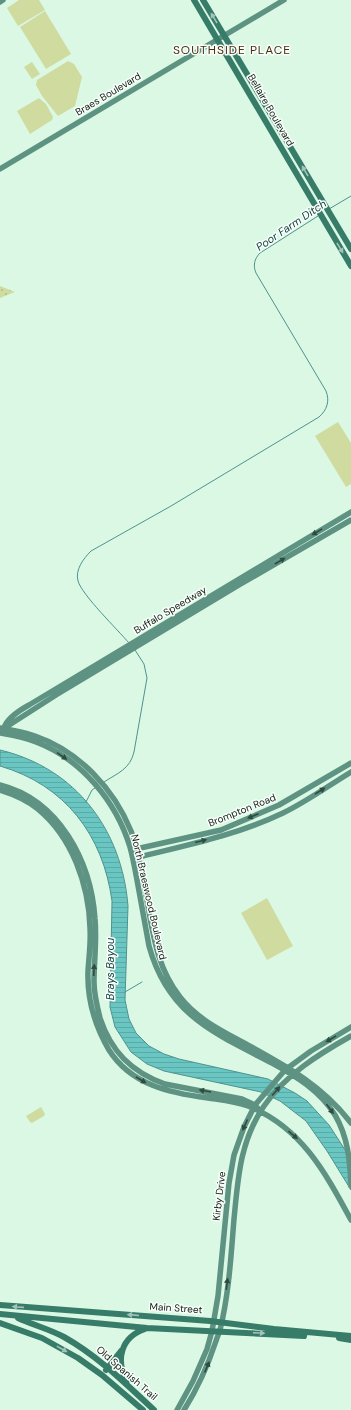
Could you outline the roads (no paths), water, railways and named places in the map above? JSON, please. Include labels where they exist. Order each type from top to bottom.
[{"type":"main road","name":"Bellaire Boulevard","points":[[194,0],[324,222],[350,261]]},
{"type":"main road","name":"Bellaire Boulevard","points":[[203,0],[351,249]]},
{"type":"main road","name":"Braes Boulevard","points":[[0,169],[284,0]]},
{"type":"main road","points":[[258,108],[265,104]]},
{"type":"main road","points":[[284,152],[291,147]]},
{"type":"main road","points":[[305,188],[313,184]]},
{"type":"main road","name":"Buffalo Speedway","points":[[136,644],[351,512]]},
{"type":"main road","name":"Buffalo Speedway","points":[[1,730],[11,718],[24,707],[351,520]]},
{"type":"main road","name":"Buffalo Speedway","points":[[1,730],[127,649]]},
{"type":"main road","points":[[17,720],[17,726],[22,732]]},
{"type":"main road","name":"North Braeswood Boulevard","points":[[1,730],[22,732],[41,738],[65,751],[86,766],[94,779]]},
{"type":"main road","name":"North Braeswood Boulevard","points":[[1,730],[46,746],[77,767],[94,779],[103,788],[124,815],[132,832],[139,857],[149,928]]},
{"type":"main road","name":"Brompton Road","points":[[136,849],[221,830],[231,824],[279,805],[351,763]]},
{"type":"main road","name":"Brompton Road","points":[[139,857],[233,833],[284,813],[351,772]]},
{"type":"main road","points":[[0,785],[16,790],[29,797],[49,812],[64,829],[80,857],[88,879],[94,910],[96,937],[94,983],[95,997],[105,1032],[124,1061],[138,1071],[157,1081],[179,1087],[242,1098],[276,1121],[305,1146],[334,1189],[351,1220]]},
{"type":"main road","name":"North Braeswood Boulevard","points":[[103,788],[126,835],[132,854],[149,928],[166,977],[189,1010],[294,1073],[330,1099],[351,1123]]},
{"type":"main road","points":[[0,790],[21,799],[38,809],[63,836],[76,861],[90,916],[88,971],[92,1011],[99,1031],[113,1055],[126,1069],[140,1080],[150,1085],[177,1093],[236,1102],[254,1107]]},
{"type":"main road","points":[[231,824],[233,833]]},
{"type":"main road","points":[[183,839],[185,845]]},
{"type":"main road","points":[[136,849],[132,854],[139,857]]},
{"type":"main road","points":[[337,1044],[350,1034],[351,1029]]},
{"type":"main road","name":"Kirby Drive","points":[[177,1410],[198,1378],[212,1331],[218,1296],[227,1199],[234,1155],[244,1128],[254,1107],[279,1076],[311,1051],[351,1029]]},
{"type":"main road","name":"Kirby Drive","points":[[184,1410],[220,1332],[232,1251],[237,1183],[240,1164],[250,1132],[267,1102],[286,1080],[294,1073],[351,1036]]},
{"type":"main road","name":"North Braeswood Boulevard","points":[[294,1073],[324,1101],[335,1116],[345,1138],[349,1156],[351,1186]]},
{"type":"main road","points":[[222,1250],[232,1251]]},
{"type":"main road","name":"Main Street","points":[[0,1305],[213,1321],[274,1329],[351,1336]]},
{"type":"main road","points":[[35,1318],[36,1308]]},
{"type":"main road","name":"Old Spanish Trail","points":[[0,1311],[46,1329],[84,1349],[108,1367],[154,1410]]},
{"type":"main road","name":"Main Street","points":[[0,1314],[147,1328],[298,1335],[351,1340]]},
{"type":"main road","name":"Old Spanish Trail","points":[[0,1323],[42,1338],[78,1358],[102,1375],[143,1410]]},
{"type":"main road","points":[[102,1375],[132,1335],[147,1328]]},
{"type":"main road","points":[[42,1338],[46,1329]]},
{"type":"main road","points":[[123,1349],[120,1363],[124,1376],[131,1388]]},
{"type":"water","points":[[0,750],[27,759],[51,771],[72,787],[90,806],[105,828],[116,852],[124,878],[128,906],[125,1000],[129,1019],[136,1033],[149,1046],[164,1054],[179,1059],[268,1079],[307,1101],[329,1125],[351,1159],[351,1190],[327,1151],[306,1121],[280,1101],[261,1092],[164,1071],[147,1064],[131,1052],[115,1027],[110,1007],[112,901],[107,877],[100,855],[90,834],[77,816],[62,800],[44,786],[23,775],[0,766]]},
{"type":"waterway","name":"Poor Farm Ditch","points":[[329,209],[351,196]]},
{"type":"waterway","points":[[129,643],[86,595],[81,587],[77,577],[80,565],[85,558],[91,551],[171,506],[319,417],[326,408],[328,402],[326,391],[256,273],[254,265],[255,260],[260,253],[318,216]]},
{"type":"waterway","points":[[104,782],[126,767],[130,763],[134,752],[147,678],[144,664],[135,650]]},
{"type":"waterway","points":[[86,802],[92,790],[95,788]]},
{"type":"waterway","points":[[125,992],[142,982]]},
{"type":"district","name":"SOUTHSIDE PLACE","points":[[232,50]]},
{"type":"water label","name":"Brays Bayou","points":[[110,969]]}]
